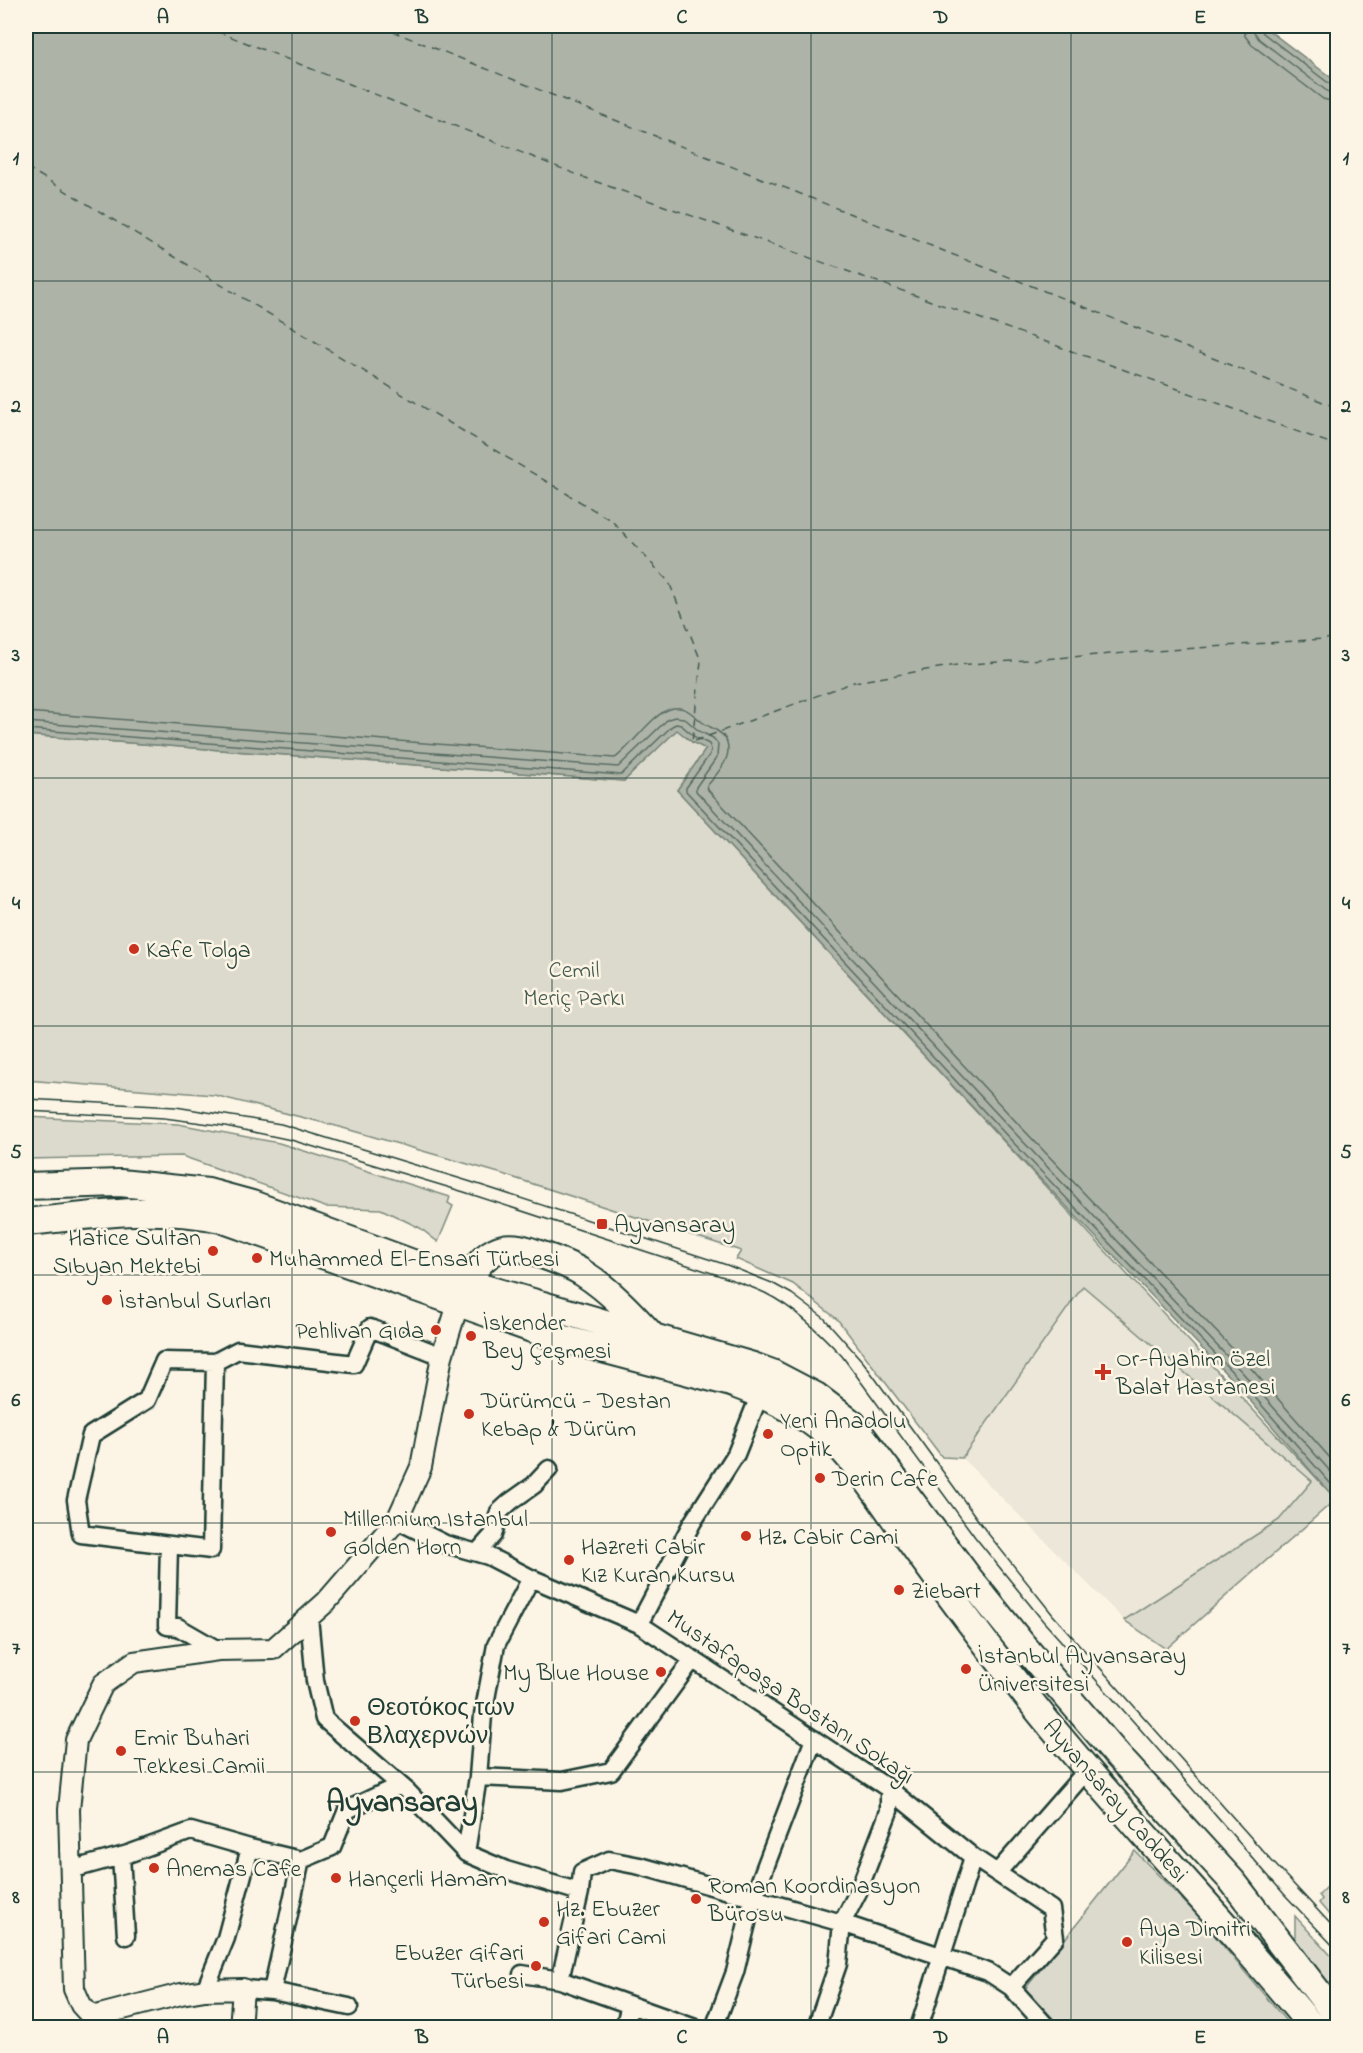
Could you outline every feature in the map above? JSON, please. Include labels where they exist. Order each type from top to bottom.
[{"type":"main road","name":"Ayvansaray Caddesi","points":[[29,1187],[120,1184],[208,1192],[252,1204],[463,1294],[549,1335],[731,1383],[778,1402],[813,1424],[830,1437],[851,1460],[1005,1668],[1088,1769],[1242,1943],[1313,2028]]},
{"type":"main road","name":"Ayvansaray Caddesi","points":[[26,1222],[148,1210],[200,1215],[239,1224],[463,1294],[703,1350],[772,1373],[816,1396],[853,1424],[1021,1643],[1118,1756],[1240,1890],[1338,2018]]},
{"type":"main road","points":[[463,1294],[484,1257],[497,1250],[513,1247],[530,1251],[581,1272],[608,1292],[655,1339]]},
{"type":"main road","points":[[1183,1878],[1216,1892],[1240,1890]]},
{"type":"street","points":[[349,2007],[272,1991],[205,1990],[181,1994],[92,2022],[74,1989],[69,1810],[76,1740],[103,1684],[134,1662],[218,1650],[273,1649],[326,1602],[397,1520],[421,1467],[442,1356],[463,1294]]},
{"type":"street","points":[[215,1362],[211,1550],[81,1534],[76,1500],[90,1435],[147,1400],[164,1361],[215,1362],[238,1350],[354,1364],[370,1328],[442,1356]]},
{"type":"street","points":[[639,1624],[692,1523],[736,1454],[760,1394]]},
{"type":"street","points":[[477,1553],[493,1535],[499,1512],[534,1485],[549,1469]]},
{"type":"street","name":"Mustafapaşa Bostanı Sokağı","points":[[397,1520],[445,1544],[488,1556],[531,1578],[639,1624],[889,1789],[973,1857],[1051,1909],[1055,1938],[1011,1987]]},
{"type":"street","points":[[169,1546],[167,1626],[178,1627],[218,1650]]},
{"type":"street","points":[[466,1853],[478,1777],[483,1715],[496,1646],[531,1578]]},
{"type":"street","points":[[309,1617],[315,1681],[324,1719],[400,1785],[466,1853],[506,1870],[580,1892]]},
{"type":"street","points":[[478,1777],[562,1781],[611,1771],[693,1659]]},
{"type":"street","points":[[714,2028],[735,1972],[753,1899],[814,1739]]},
{"type":"street","points":[[997,1873],[1088,1769]]},
{"type":"street","points":[[70,1870],[120,1856],[191,1831],[301,1860],[332,1847],[347,1810],[400,1785]]},
{"type":"street","points":[[816,2028],[838,1964],[842,1923],[858,1892],[889,1811],[889,1789]]},
{"type":"street","points":[[205,1990],[226,1938],[250,1848]]},
{"type":"street","points":[[120,1856],[126,1935]]},
{"type":"street","points":[[920,2028],[973,1857]]},
{"type":"street","points":[[272,1991],[301,1860]]},
{"type":"street","points":[[560,1980],[580,1892],[582,1872],[609,1860],[640,1866],[842,1923],[988,1972],[1011,1987],[1048,2028]]},
{"type":"street","points":[[522,1974],[560,1980],[695,2028]]},
{"type":"street","points":[[240,2028],[243,1989]]},
{"type":"street","points":[[624,2028],[630,2005]]},
{"type":"shaded area","name":"Or-Ayahim Özel Balat Hastanesi","points":[[1083,1286],[1312,1481],[1279,1520],[1124,1620],[962,1458]]},
{"type":"green space","name":"Cemil Meriç Parkı","points":[[677,729],[692,742],[706,749],[677,790],[1336,1499],[1166,1649],[1124,1620],[1279,1520],[1312,1481],[1083,1286],[962,1458],[942,1457],[838,1320],[793,1284],[736,1259],[741,1251],[499,1173],[336,1126],[214,1095],[26,1080],[26,735],[624,781]]},
{"type":"green space","points":[[26,1117],[178,1124],[279,1143],[450,1197],[448,1203],[453,1206],[438,1242],[420,1228],[381,1209],[325,1207],[182,1156],[26,1159]]},
{"type":"green space","points":[[1135,1851],[1199,1917],[1291,2027],[1061,2027],[1025,1989]]},
{"type":"green space","points":[[1337,1877],[1337,1924],[1319,1903],[1322,1899],[1319,1895]]},
{"type":"green space","points":[[1295,1916],[1337,1962],[1337,1998],[1295,1946]]},
{"type":"water","points":[[26,26],[1263,26],[1337,82],[1337,1501],[1233,1381],[1005,1142],[677,790],[706,749],[692,742],[677,730],[624,781],[26,735]]},
{"type":"ferry route","points":[[204,26],[583,177],[1338,446]]},
{"type":"ferry route","points":[[379,26],[1338,408]]},
{"type":"ferry route","points":[[26,167],[612,521],[669,582],[701,661],[692,742],[854,682],[957,665],[1338,638]]},
{"type":"tram line","points":[[26,1099],[176,1107],[281,1124],[468,1181],[727,1265],[772,1283],[792,1294],[824,1318],[864,1363],[986,1531],[1053,1615],[1338,1932]]},
{"type":"tram line","points":[[26,1111],[164,1118],[225,1126],[291,1140],[464,1192],[724,1277],[776,1299],[806,1321],[842,1356],[975,1537],[1043,1621],[1284,1894],[1338,1951]]},
{"type":"place","name":"Kafe Tolga","points":[[134,949]]},
{"type":"place","name":"Ayvansaray","points":[[602,1224]]},
{"type":"place","name":"Hatice Sultan Sıbyan Mektebi","points":[[213,1251]]},
{"type":"place","name":"Muhammed El-Ensari Türbesi","points":[[257,1258]]},
{"type":"place","name":"İstanbul Surları","points":[[107,1300]]},
{"type":"place","name":"Pehlivan Gıda","points":[[436,1330]]},
{"type":"place","name":"İskender Bey Çeşmesi","points":[[471,1336]]},
{"type":"place","name":"Or-Ayahim Özel Balat Hastanesi","points":[[1103,1372]]},
{"type":"place","name":"Dürümcü - Destan Kebap & Dürüm","points":[[469,1414]]},
{"type":"place","name":"Yeni Anadolu Optik","points":[[768,1434]]},
{"type":"place","name":"Derin Cafe","points":[[820,1478]]},
{"type":"place","name":"Millennium Istanbul Golden Horn","points":[[331,1532]]},
{"type":"place","name":"Hz. Cabir Cami","points":[[746,1536]]},
{"type":"place","name":"Hazreti Cabir Kız Kuran Kursu","points":[[569,1560]]},
{"type":"place","name":"Ziebart","points":[[899,1590]]},
{"type":"place","name":"İstanbul Ayvansaray Üniversitesi","points":[[966,1669]]},
{"type":"place","name":"My Blue House","points":[[661,1672]]},
{"type":"place","name":"Θεοτόκος των Βλαχερνών","points":[[355,1721]]},
{"type":"place","name":"Emir Buhari Tekkesi Camii","points":[[121,1751]]},
{"type":"place","name":"Anemas Cafe","points":[[154,1868]]},
{"type":"place","name":"Hançerli Hamam","points":[[336,1878]]},
{"type":"place","name":"Roman Koordinasyon Bürosu","points":[[696,1899]]},
{"type":"place","name":"Hz. Ebuzer Gifari Cami","points":[[544,1922]]},
{"type":"place","name":"Aya Dimitri Kilisesi","points":[[1127,1942]]},
{"type":"place","name":"Ebuzer Gifari Türbesi","points":[[536,1966]]},
{"type":"district","name":"Ayvansaray","points":[[402,1801]]}]
